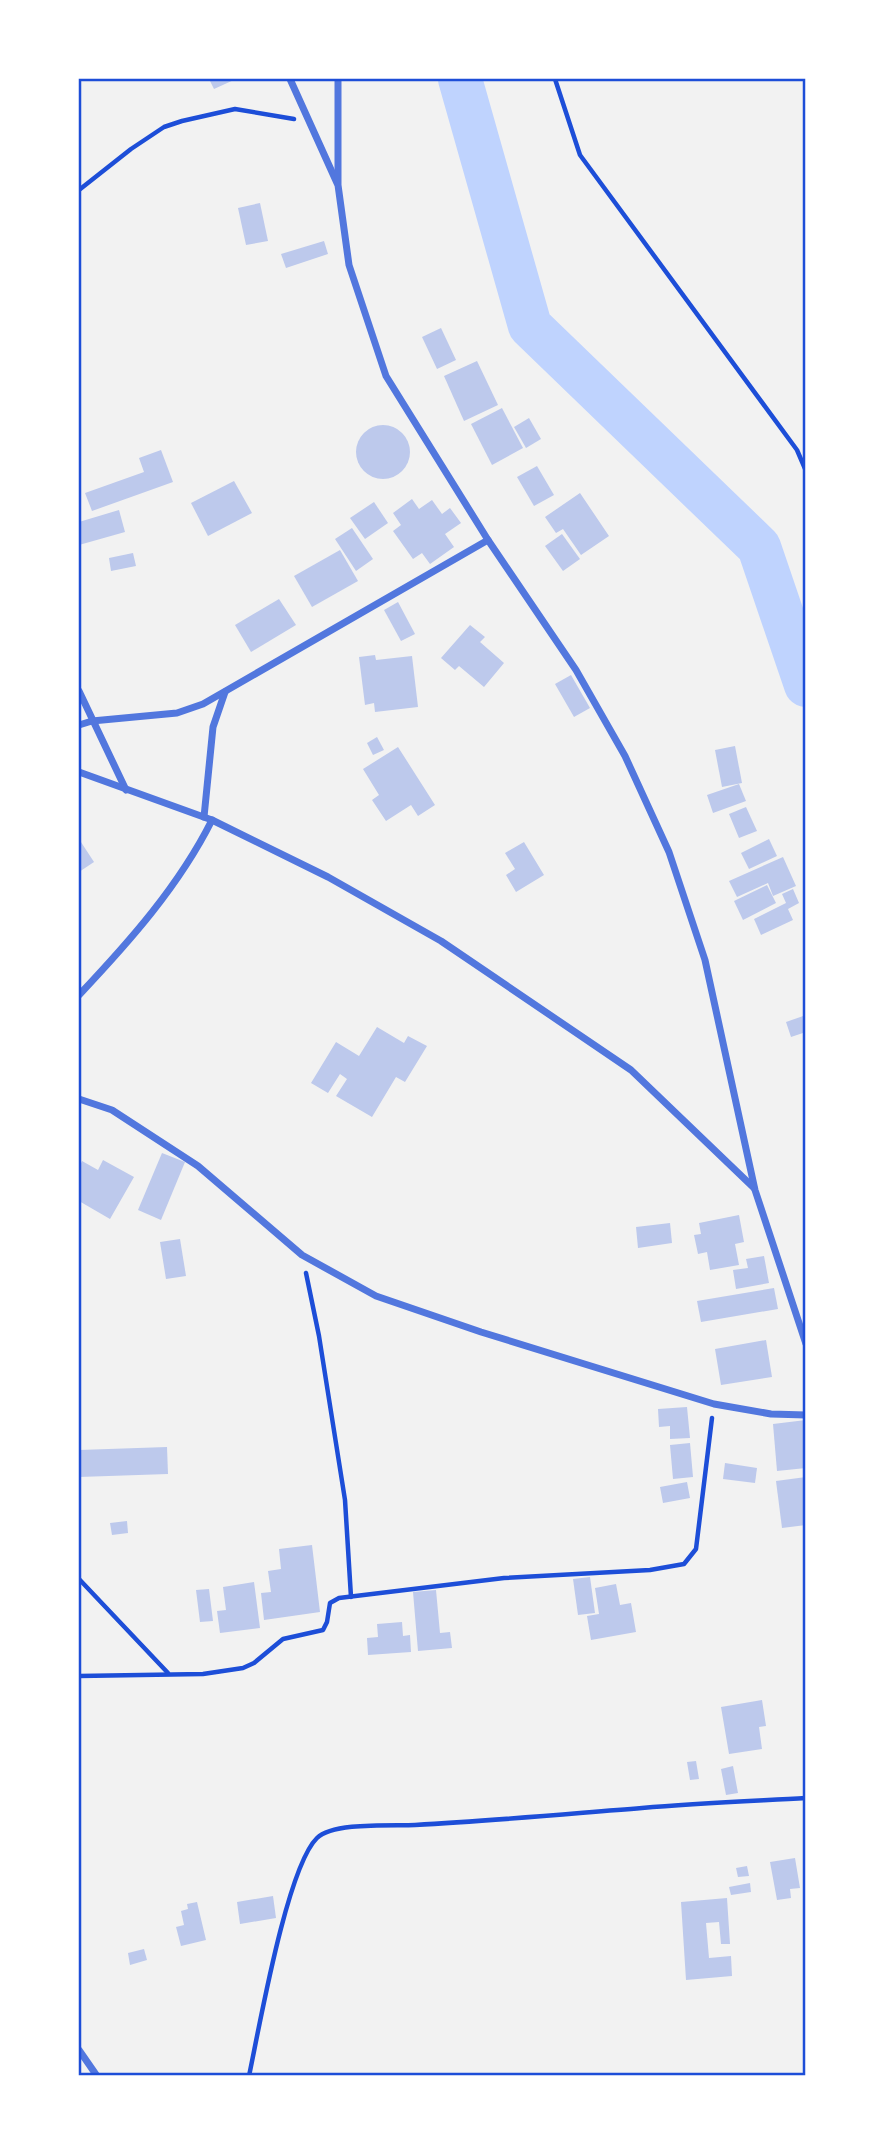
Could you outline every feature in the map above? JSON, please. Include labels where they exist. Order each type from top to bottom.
[{"type":"street","points":[[290,79],[338,185]]},
{"type":"street","points":[[338,79],[338,185],[349,265],[386,376],[488,540],[582,681],[625,756],[669,852],[705,960],[755,1190],[806,1344]]},
{"type":"street","points":[[79,725],[92,721],[177,713],[203,704],[488,540]]},
{"type":"street","points":[[79,691],[126,791]]},
{"type":"street","points":[[204,817],[213,727],[225,691]]},
{"type":"street","points":[[79,772],[212,820],[328,877],[441,941],[631,1070],[755,1190]]},
{"type":"street","points":[[79,995],[117,955],[177,881],[212,820]]},
{"type":"street","points":[[79,1099],[112,1110],[198,1166],[302,1255],[376,1296],[494,1336],[714,1404],[771,1414],[806,1415]]},
{"type":"street","points":[[79,2050],[97,2076]]},
{"type":"path","points":[[555,79],[580,155],[797,450],[806,471]]},
{"type":"path","points":[[79,190],[164,127],[195,117],[211,116],[235,109],[308,121]]},
{"type":"path","points":[[302,1255],[320,1336],[343,1487],[351,1597]]},
{"type":"path","points":[[79,1676],[203,1674],[243,1668],[254,1663],[283,1639],[323,1630],[330,1603],[339,1598],[504,1578],[650,1570],[684,1564],[696,1549],[698,1540],[714,1404]]},
{"type":"path","points":[[79,1579],[169,1674]]},
{"type":"path","points":[[249,2076],[268,1984],[296,1877],[310,1847],[317,1837],[326,1832],[365,1827],[493,1821],[644,1807],[806,1798]]},
{"type":"building","points":[[209,79],[236,79],[214,89]]},
{"type":"building","points":[[260,203],[268,241],[246,245],[238,208]]},
{"type":"building","points":[[324,241],[328,254],[286,268],[281,254]]},
{"type":"building","points":[[441,328],[456,360],[437,369],[422,337]]},
{"type":"building","points":[[477,361],[498,405],[464,421],[444,376]]},
{"type":"building","points":[[502,408],[523,448],[492,465],[471,424]]},
{"type":"building","points":[[529,418],[541,439],[526,448],[514,427]]},
{"type":"building","points":[[383,425],[402,433],[410,452],[402,471],[383,479],[364,471],[356,452],[364,433]]},
{"type":"building","points":[[161,450],[173,482],[92,511],[85,493],[144,472],[139,458]]},
{"type":"building","points":[[537,466],[554,495],[534,506],[517,477]]},
{"type":"building","points":[[234,481],[252,513],[208,536],[191,503]]},
{"type":"building","points":[[580,493],[609,536],[581,555],[563,529],[556,533],[545,517]]},
{"type":"building","points":[[412,499],[419,509],[432,500],[442,514],[450,508],[461,523],[445,534],[454,547],[430,564],[422,553],[413,559],[393,531],[401,525],[393,513]]},
{"type":"building","points":[[374,502],[388,523],[365,539],[350,518]]},
{"type":"building","points":[[119,510],[125,532],[79,545],[79,522]]},
{"type":"building","points":[[352,528],[373,559],[356,571],[335,539]]},
{"type":"building","points":[[562,534],[580,559],[563,571],[545,546]]},
{"type":"building","points":[[340,550],[358,581],[312,607],[294,576]]},
{"type":"building","points":[[133,553],[136,566],[111,571],[109,558]]},
{"type":"building","points":[[279,599],[296,625],[251,652],[235,625]]},
{"type":"building","points":[[398,602],[415,634],[401,641],[384,610]]},
{"type":"building","points":[[470,625],[485,637],[480,642],[504,663],[484,687],[459,666],[455,670],[441,658]]},
{"type":"building","points":[[375,655],[376,660],[412,656],[418,707],[375,712],[374,703],[365,705],[359,657]]},
{"type":"building","points":[[571,675],[590,708],[574,717],[555,684]]},
{"type":"building","points":[[377,737],[384,750],[373,755],[367,743]]},
{"type":"building","points":[[735,746],[742,783],[722,787],[715,750]]},
{"type":"building","points":[[398,747],[435,805],[418,816],[411,805],[386,821],[372,800],[379,795],[363,769]]},
{"type":"building","points":[[739,784],[746,801],[713,813],[707,795]]},
{"type":"building","points":[[746,807],[757,831],[739,838],[729,814]]},
{"type":"building","points":[[79,839],[94,862],[79,872]]},
{"type":"building","points":[[769,839],[777,856],[749,869],[741,853]]},
{"type":"building","points":[[524,842],[544,875],[516,892],[506,875],[515,869],[505,853]]},
{"type":"building","points":[[783,857],[796,886],[773,896],[768,883],[737,897],[729,881]]},
{"type":"building","points":[[767,885],[776,903],[743,920],[734,901]]},
{"type":"building","points":[[793,889],[799,903],[788,909],[793,920],[761,935],[754,919],[786,903],[782,894]]},
{"type":"building","points":[[806,1015],[806,1032],[791,1037],[786,1022]]},
{"type":"building","points":[[377,1027],[404,1043],[408,1036],[427,1046],[405,1082],[396,1077],[372,1117],[336,1096],[347,1079],[340,1074],[328,1093],[311,1083],[336,1042],[359,1056]]},
{"type":"building","points":[[162,1153],[185,1162],[161,1220],[138,1210]]},
{"type":"building","points":[[103,1160],[134,1177],[110,1219],[79,1201],[79,1168],[82,1161],[98,1170]]},
{"type":"building","points":[[739,1215],[744,1242],[735,1244],[739,1265],[710,1270],[707,1252],[698,1254],[694,1235],[701,1234],[699,1223]]},
{"type":"building","points":[[670,1223],[672,1243],[638,1248],[636,1227]]},
{"type":"building","points":[[180,1239],[186,1276],[166,1279],[160,1242]]},
{"type":"building","points":[[764,1256],[769,1283],[736,1289],[733,1270],[748,1268],[746,1259]]},
{"type":"building","points":[[774,1288],[778,1309],[701,1322],[697,1301]]},
{"type":"building","points":[[766,1340],[772,1377],[721,1385],[715,1349]]},
{"type":"building","points":[[687,1407],[690,1438],[670,1439],[670,1426],[659,1427],[658,1409]]},
{"type":"building","points":[[806,1420],[806,1468],[777,1471],[773,1424]]},
{"type":"building","points":[[690,1443],[693,1477],[673,1479],[670,1445]]},
{"type":"building","points":[[167,1447],[168,1474],[79,1477],[79,1450]]},
{"type":"building","points":[[725,1463],[757,1468],[755,1483],[723,1479]]},
{"type":"building","points":[[806,1477],[806,1525],[782,1528],[776,1481]]},
{"type":"building","points":[[687,1482],[690,1498],[663,1503],[660,1487]]},
{"type":"building","points":[[127,1521],[128,1533],[112,1535],[110,1523]]},
{"type":"building","points":[[312,1545],[320,1612],[264,1620],[261,1593],[271,1592],[268,1571],[281,1569],[279,1549]]},
{"type":"building","points":[[590,1577],[595,1613],[578,1615],[573,1579]]},
{"type":"building","points":[[254,1582],[260,1628],[220,1633],[217,1611],[226,1610],[223,1587]]},
{"type":"building","points":[[616,1584],[620,1605],[631,1603],[636,1632],[591,1640],[587,1616],[599,1614],[595,1588]]},
{"type":"building","points":[[209,1589],[213,1621],[200,1622],[196,1590]]},
{"type":"building","points":[[436,1590],[440,1633],[450,1632],[452,1648],[418,1651],[413,1592]]},
{"type":"building","points":[[402,1622],[403,1636],[410,1635],[411,1652],[368,1655],[367,1638],[378,1637],[377,1624]]},
{"type":"building","points":[[762,1700],[766,1726],[759,1727],[762,1749],[729,1754],[721,1707]]},
{"type":"building","points":[[696,1761],[699,1779],[690,1780],[687,1762]]},
{"type":"building","points":[[733,1766],[738,1793],[726,1795],[721,1769]]},
{"type":"building","points":[[795,1858],[800,1888],[790,1889],[791,1898],[777,1900],[770,1862]]},
{"type":"building","points":[[747,1866],[749,1876],[738,1877],[736,1868]]},
{"type":"building","points":[[750,1883],[751,1892],[731,1895],[729,1887]]},
{"type":"building","points":[[273,1896],[276,1918],[240,1924],[237,1902]]},
{"type":"building","points":[[727,1898],[730,1944],[721,1944],[719,1922],[706,1923],[709,1958],[731,1956],[732,1976],[686,1980],[681,1902]]},
{"type":"building","points":[[197,1902],[206,1940],[181,1946],[176,1927],[184,1925],[181,1911],[188,1909],[187,1904]]},
{"type":"building","points":[[144,1949],[147,1960],[130,1965],[128,1953]]},
{"type":"waterway","points":[[460,79],[530,326],[759,547],[806,685]]}]
